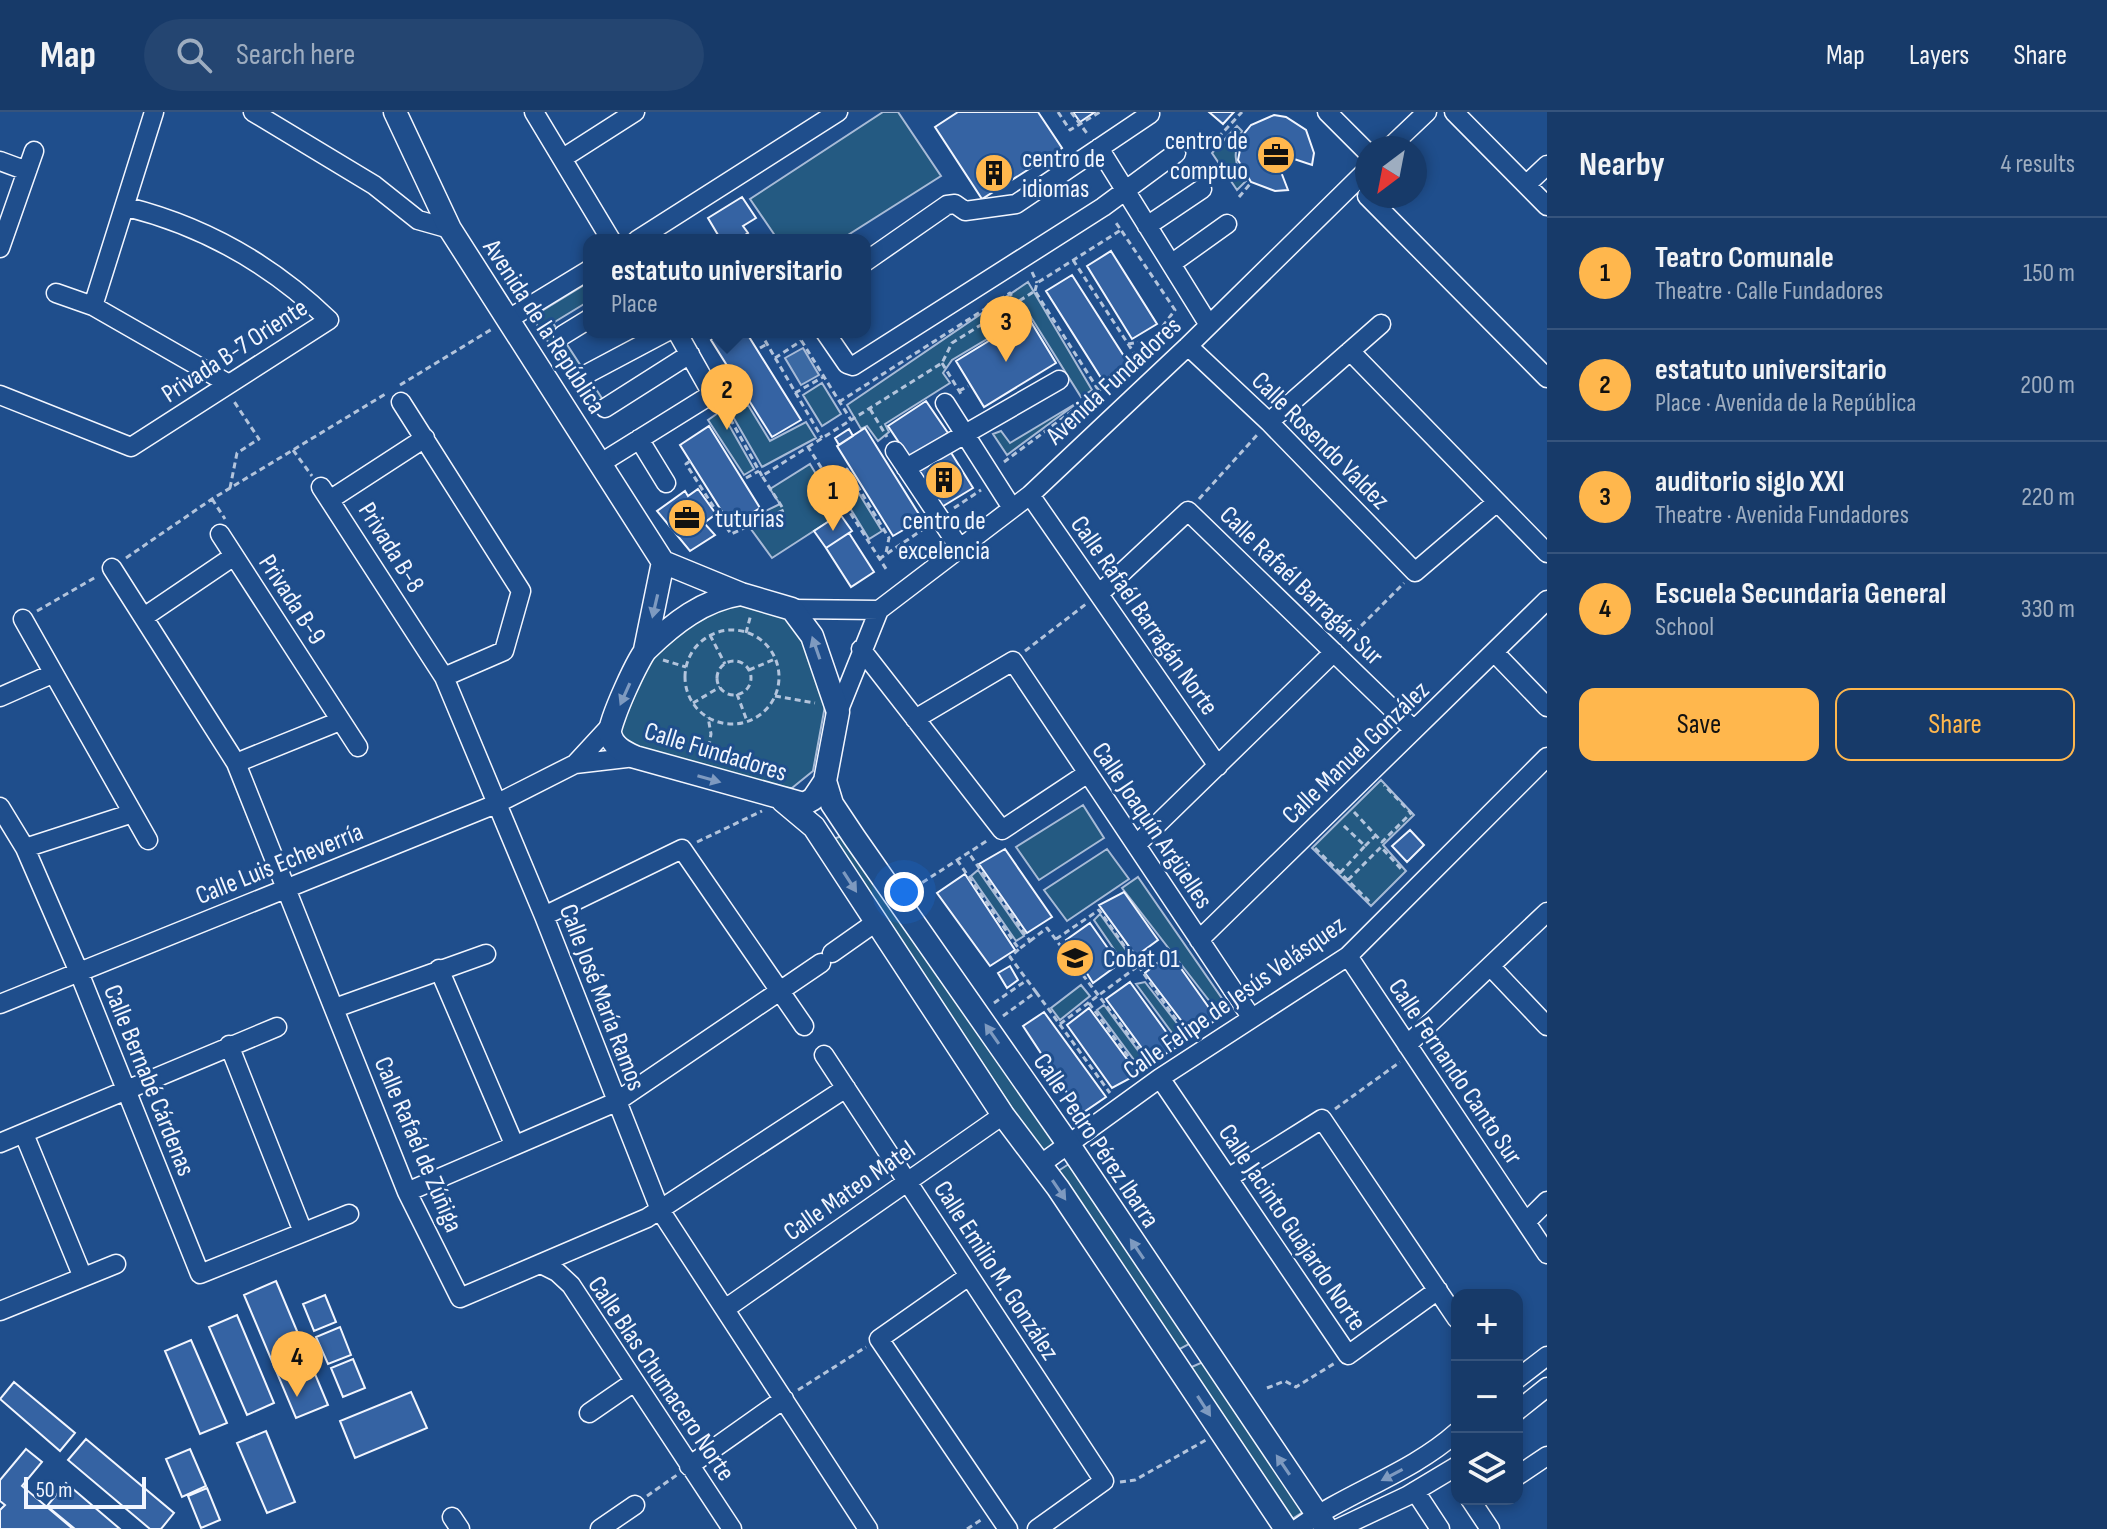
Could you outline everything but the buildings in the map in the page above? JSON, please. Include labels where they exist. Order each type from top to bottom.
[{"type":"main road","name":"Avenida de la República","points":[[395,112],[450,229],[663,562]]},
{"type":"main road","points":[[663,562],[747,600],[792,609]]},
{"type":"main road","name":"Calle Fundadores","points":[[663,562],[648,653],[611,725],[613,741],[622,752],[635,757],[783,801],[810,802],[825,781],[827,713],[812,636],[792,609]]},
{"type":"main road","name":"Calle Fundadores","points":[[648,653],[699,607],[718,598],[747,600]]},
{"type":"main road","name":"Calle Pedro Pérez Ibarra","points":[[825,781],[832,804],[854,837],[1069,1145],[1322,1522]]},
{"type":"main road","points":[[783,801],[805,817],[830,852],[1003,1115],[1041,1164],[1286,1529]]},
{"type":"main road","points":[[830,852],[829,841],[835,833],[845,831],[854,837]]},
{"type":"main road","points":[[1177,1365],[1205,1348]]},
{"type":"street","points":[[93,306],[127,207],[154,112]]},
{"type":"street","points":[[253,112],[338,161],[418,220],[450,229]]},
{"type":"street","points":[[534,112],[607,234]]},
{"type":"street","points":[[563,158],[635,112]]},
{"type":"street","points":[[646,234],[838,112]]},
{"type":"street","points":[[1327,112],[1355,140]]},
{"type":"street","points":[[1402,136],[1427,112]]},
{"type":"street","points":[[1454,112],[1547,206]]},
{"type":"street","points":[[871,258],[947,205],[955,204],[965,211],[1016,204],[1150,114]]},
{"type":"street","points":[[1099,148],[1209,325]]},
{"type":"street","points":[[0,248],[34,151]]},
{"type":"street","points":[[829,338],[847,364],[853,366],[1126,191],[1176,153]]},
{"type":"street","points":[[0,161],[27,171]]},
{"type":"street","points":[[1527,184],[1547,165]]},
{"type":"street","points":[[1147,226],[1202,189]]},
{"type":"street","name":"Avenida Fundadores","points":[[879,610],[1030,495],[1209,325],[1355,194]]},
{"type":"street","name":"Privada B-7 Oriente","points":[[0,395],[131,447],[329,320],[286,281],[220,241],[170,218],[127,207]]},
{"type":"street","points":[[1385,208],[1547,378]]},
{"type":"street","points":[[1171,264],[1227,224]]},
{"type":"street","points":[[507,320],[583,274]]},
{"type":"street","points":[[56,293],[93,306],[227,386]]},
{"type":"street","points":[[563,335],[583,323]]},
{"type":"street","points":[[1269,422],[1381,324]]},
{"type":"street","points":[[585,375],[655,338]]},
{"type":"street","points":[[601,463],[712,394],[681,338]]},
{"type":"street","name":"Calle Rosendo Valdez","points":[[1188,346],[1269,422],[1415,572]]},
{"type":"street","points":[[1350,351],[1547,553]]},
{"type":"street","points":[[605,408],[690,354]]},
{"type":"street","points":[[906,468],[1059,380]]},
{"type":"street","points":[[396,393],[521,591],[504,651],[444,677]]},
{"type":"street","points":[[952,397],[973,429],[995,481],[1012,508]]},
{"type":"street","name":"Privada B-8","points":[[425,438],[326,493],[444,677],[496,804]]},
{"type":"street","points":[[639,439],[666,483]]},
{"type":"street","points":[[895,451],[959,547]]},
{"type":"street","name":"Calle Rafaél Barragán Norte","points":[[1030,495],[1218,766]]},
{"type":"street","points":[[1415,572],[1497,502]]},
{"type":"street","points":[[1100,593],[1188,511]]},
{"type":"street","name":"Calle Rafaél Barragán Sur","points":[[1188,511],[1414,730]]},
{"type":"street","points":[[220,534],[234,556]]},
{"type":"street","name":"Privada B-9","points":[[144,617],[234,556],[358,747]]},
{"type":"street","name":"Calle Rafaél de Zúñiga","points":[[112,568],[236,763],[407,1192],[460,1298],[541,1264]]},
{"type":"street","name":"Calle Manuel González","points":[[1199,940],[1547,600]]},
{"type":"street","points":[[792,609],[879,610]]},
{"type":"street","name":"Calle Fundadores","points":[[827,713],[879,610]]},
{"type":"street","points":[[23,619],[148,840]]},
{"type":"street","points":[[861,649],[1002,830],[1088,773]]},
{"type":"street","points":[[1136,845],[1334,652]]},
{"type":"street","points":[[1494,652],[1547,707]]},
{"type":"street","points":[[915,719],[1013,661]]},
{"type":"street","name":"Calle Joaquín Argüelles","points":[[1013,661],[1251,1017]]},
{"type":"street","points":[[0,697],[52,674]]},
{"type":"street","points":[[236,763],[340,721]]},
{"type":"street","name":"Calle Luis Echeverría","points":[[575,764],[611,725]]},
{"type":"street","name":"Calle Luis Echeverría","points":[[0,1004],[496,804],[575,764],[635,757]]},
{"type":"street","name":"Calle Felipe de Jesús Velásquez","points":[[1041,1164],[1069,1145],[1156,1072],[1348,956],[1547,757]]},
{"type":"street","name":"Calle José María Ramos","points":[[496,804],[544,916],[660,1210],[868,1529]]},
{"type":"street","name":"Calle Bernabé Cárdenas","points":[[0,807],[25,848],[78,970],[200,1274],[303,1232]]},
{"type":"street","points":[[25,848],[133,813]]},
{"type":"street","points":[[544,916],[682,849],[804,1026]]},
{"type":"street","points":[[1410,1049],[1547,912]]},
{"type":"street","points":[[407,1192],[616,1102],[781,991],[876,922]]},
{"type":"street","points":[[335,1008],[486,954]]},
{"type":"street","name":"Calle Fernando Canto Sur","points":[[1348,956],[1547,1254]]},
{"type":"street","points":[[1490,966],[1547,1026]]},
{"type":"street","points":[[439,969],[514,1144]]},
{"type":"street","points":[[0,1143],[277,1027]]},
{"type":"street","points":[[229,1045],[303,1232],[349,1214]]},
{"type":"street","name":"Calle Emilio M. González","points":[[824,1055],[1104,1481]]},
{"type":"street","name":"Calle Jacinto Guajardo Norte","points":[[1156,1072],[1348,1355],[1438,1290]]},
{"type":"street","points":[[541,1264],[660,1210],[846,1088]]},
{"type":"street","name":"Calle Mateo Matel","points":[[725,1309],[1003,1115]]},
{"type":"street","points":[[1228,1178],[1322,1119],[1451,1310]]},
{"type":"street","points":[[24,1134],[82,1275]]},
{"type":"street","points":[[1526,1222],[1547,1201]]},
{"type":"street","points":[[0,1311],[82,1275],[116,1264]]},
{"type":"street","name":"Calle Blas Chumacero Norte","points":[[541,1264],[557,1272],[571,1285],[732,1529]]},
{"type":"street","points":[[969,1276],[879,1339],[1008,1529]]},
{"type":"street","points":[[1523,1374],[1547,1356]]},
{"type":"street","points":[[589,1413],[634,1382]]},
{"type":"street","points":[[1523,1405],[1547,1387]]},
{"type":"street","points":[[689,1466],[784,1399]]},
{"type":"street","points":[[1297,1529],[1322,1522],[1456,1433]]},
{"type":"street","points":[[1438,1447],[1451,1464]]},
{"type":"street","points":[[1523,1472],[1547,1456]]},
{"type":"street","points":[[1337,1529],[1451,1473]]},
{"type":"street","points":[[1037,1529],[1104,1481]]},
{"type":"street","points":[[1415,1491],[1440,1529]]},
{"type":"street","points":[[600,1529],[635,1505]]},
{"type":"street","points":[[1478,1505],[1490,1529]]},
{"type":"path","points":[[1058,112],[1070,130],[1100,112]]},
{"type":"path","points":[[1071,112],[1099,148]]},
{"type":"path","points":[[1211,145],[1242,112]]},
{"type":"path","points":[[1237,119],[1244,124]]},
{"type":"path","points":[[1239,197],[1250,184]]},
{"type":"path","points":[[1004,463],[1138,359],[1175,310],[1115,220]]},
{"type":"path","points":[[746,478],[808,447],[942,363],[952,343],[1035,291],[1037,283],[1121,230]]},
{"type":"path","points":[[1073,260],[1138,359]]},
{"type":"path","points":[[1035,291],[1099,391]]},
{"type":"path","points":[[839,402],[1010,293],[1015,303]]},
{"type":"path","points":[[202,506],[293,450],[396,393],[507,320]]},
{"type":"path","points":[[946,334],[952,343]]},
{"type":"path","points":[[764,338],[822,438]]},
{"type":"path","points":[[799,338],[851,420]]},
{"type":"path","points":[[1128,344],[1153,340]]},
{"type":"path","points":[[775,358],[801,341]]},
{"type":"path","points":[[760,348],[767,344]]},
{"type":"path","points":[[879,559],[1008,471],[973,429],[952,397],[942,363]]},
{"type":"path","points":[[795,393],[823,377]]},
{"type":"path","points":[[227,386],[259,439],[237,453],[230,488]]},
{"type":"path","points":[[952,397],[968,386]]},
{"type":"path","points":[[690,461],[686,464],[731,534],[784,510],[727,413],[747,401]]},
{"type":"path","points":[[870,409],[895,451]]},
{"type":"path","points":[[1188,511],[1269,422]]},
{"type":"path","points":[[808,447],[888,572]]},
{"type":"path","points":[[293,450],[326,493]]},
{"type":"path","points":[[830,481],[847,469],[889,538],[886,554]]},
{"type":"path","points":[[1334,652],[1415,572]]},
{"type":"path","points":[[1013,661],[1100,593]]},
{"type":"path","points":[[746,633],[747,600]]},
{"type":"path","points":[[724,630],[746,633],[767,646],[775,659],[779,675],[774,696],[759,716],[729,724],[708,717],[693,703],[685,686],[686,667],[698,644],[710,635],[724,630]]},
{"type":"path","points":[[710,635],[725,664]]},
{"type":"path","points":[[648,653],[686,667]]},
{"type":"path","points":[[749,670],[775,659]]},
{"type":"path","points":[[720,687],[718,674],[725,664],[738,661],[749,670]]},
{"type":"path","points":[[737,694],[748,687],[749,670]]},
{"type":"path","points":[[720,687],[737,694],[747,721]]},
{"type":"path","points":[[693,703],[720,687]]},
{"type":"path","points":[[812,690],[815,703]]},
{"type":"path","points":[[774,696],[815,703],[827,713]]},
{"type":"path","points":[[694,757],[707,761],[711,734],[708,717]]},
{"type":"path","points":[[1348,880],[1411,813],[1380,781]]},
{"type":"path","points":[[682,849],[783,801]]},
{"type":"path","points":[[1331,830],[1352,810],[1382,842]]},
{"type":"path","points":[[1340,821],[1365,846]]},
{"type":"path","points":[[897,899],[1002,830]]},
{"type":"path","points":[[1340,873],[1376,835]]},
{"type":"path","points":[[1323,839],[1314,847],[1372,904]]},
{"type":"path","points":[[1381,847],[1403,871]]},
{"type":"path","points":[[968,852],[1030,941]]},
{"type":"path","points":[[957,860],[1019,949]]},
{"type":"path","points":[[1056,939],[1099,910],[1190,1040]]},
{"type":"path","points":[[1121,1087],[1111,1094],[1010,957],[1047,928],[1100,994],[1156,1072]]},
{"type":"path","points":[[1060,1024],[1138,966]]},
{"type":"path","points":[[982,1021],[1027,980]]},
{"type":"path","points":[[982,1021],[1036,992]]},
{"type":"path","points":[[1089,1002],[1141,1074],[1131,1080]]},
{"type":"path","points":[[1322,1119],[1410,1049]]},
{"type":"path","points":[[784,1399],[879,1339]]},
{"type":"path","points":[[1267,1388],[1285,1381],[1296,1387],[1348,1355]]},
{"type":"path","points":[[1104,1481],[1135,1480],[1221,1431]]},
{"type":"path","points":[[635,1505],[689,1466]]},
{"type":"shaded area","points":[[883,112],[898,112],[941,176],[849,234],[774,234],[750,199]]},
{"type":"shaded area","points":[[1237,126],[1242,131],[1236,151],[1237,163],[1246,181],[1237,190],[1212,153]]},
{"type":"shaded area","points":[[1028,282],[1092,390],[1081,397],[1029,314],[952,360],[943,373],[950,383],[885,424],[889,432],[878,441],[867,426],[861,429],[847,405]]},
{"type":"shaded area","points":[[583,286],[583,305],[553,323],[605,403],[593,411],[532,317]]},
{"type":"shaded area","points":[[803,348],[819,375],[801,385],[785,358]]},
{"type":"shaded area","points":[[822,383],[841,414],[822,426],[803,395]]},
{"type":"shaded area","points":[[1080,401],[1007,455],[993,434],[1001,431],[1010,443]]},
{"type":"shaded area","points":[[748,405],[770,441],[806,422],[816,438],[762,467],[732,415]]},
{"type":"shaded area","points":[[721,411],[754,469],[744,475],[708,420]]},
{"type":"shaded area","points":[[810,464],[840,514],[772,558],[745,521],[780,504],[770,489]]},
{"type":"shaded area","points":[[847,474],[882,531],[869,539],[834,482]]},
{"type":"shaded area","points":[[735,600],[799,623],[825,706],[813,771],[792,788],[774,787],[637,755],[614,736],[641,671],[675,631]]},
{"type":"shaded area","points":[[1381,780],[1414,815],[1383,845],[1406,871],[1371,906],[1312,848]]},
{"type":"shaded area","points":[[1083,805],[1104,838],[1039,880],[1016,847]]},
{"type":"shaded area","points":[[842,836],[1057,1143],[1041,1152],[833,839]]},
{"type":"shaded area","points":[[1107,849],[1129,879],[1067,921],[1044,890]]},
{"type":"shaded area","points":[[978,870],[1024,936],[1016,941],[971,876]]},
{"type":"shaded area","points":[[1138,877],[1230,1010],[1221,1016],[1122,888]]},
{"type":"shaded area","points":[[1100,914],[1133,960],[1124,964],[1094,920]]},
{"type":"shaded area","points":[[1145,982],[1186,1035],[1178,1041],[1136,984]]},
{"type":"shaded area","points":[[1081,985],[1090,996],[1060,1020],[1051,1008]]},
{"type":"shaded area","points":[[1104,1005],[1148,1064],[1140,1068],[1097,1010]]},
{"type":"shaded area","points":[[1072,1162],[1193,1342],[1176,1351],[1055,1173]]},
{"type":"shaded area","points":[[1203,1362],[1306,1510],[1289,1521],[1187,1369]]},
{"type":"place","name":"centro de comptuo","points":[[1276,155]]},
{"type":"place","name":"centro de idiomas","points":[[994,173]]},
{"type":"place","name":"auditorio siglo XXI","points":[[1006,362]]},
{"type":"place","name":"estatuto universitario","points":[[727,430]]},
{"type":"place","name":"centro de excelencia","points":[[944,480]]},
{"type":"place","name":"tuturias","points":[[687,518]]},
{"type":"place","name":"Teatro Comunale","points":[[833,531]]},
{"type":"place","name":"Cobat 01","points":[[1075,958]]},
{"type":"place","name":"Escuela Secundaria General","points":[[297,1397]]}]
